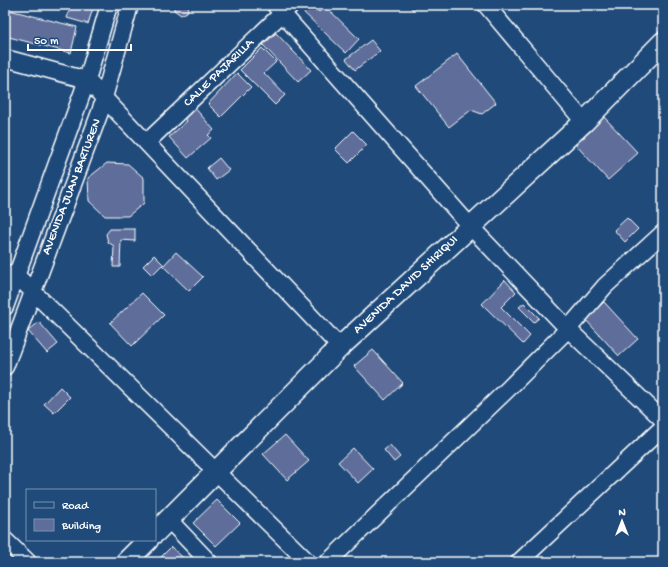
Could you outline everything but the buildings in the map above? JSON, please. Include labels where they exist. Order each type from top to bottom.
[{"type":"main road","name":"AVENIDA DAVID SHIRIQUI","points":[[162,526],[340,347],[584,122],[663,42]]},
{"type":"main road","points":[[126,562],[147,541]]},
{"type":"street","name":"AVENIDA JUAN BARTUREN","points":[[5,307],[11,274],[87,80],[110,5]]},
{"type":"street","name":"AVENIDA JUAN BARTUREN","points":[[5,367],[104,98],[130,5]]},
{"type":"street","points":[[486,5],[584,122]]},
{"type":"street","points":[[283,8],[470,226],[568,328],[663,420]]},
{"type":"street","name":"CALLE PAJARILLA","points":[[147,142],[283,8]]},
{"type":"street","points":[[5,58],[87,80],[340,347]]},
{"type":"street","points":[[328,562],[568,328],[605,286],[663,233]]},
{"type":"street","points":[[11,274],[33,292],[308,562]]},
{"type":"street","points":[[519,562],[663,427]]},
{"type":"street","points":[[162,526],[209,562]]},
{"type":"street","points":[[5,540],[28,562]]}]
